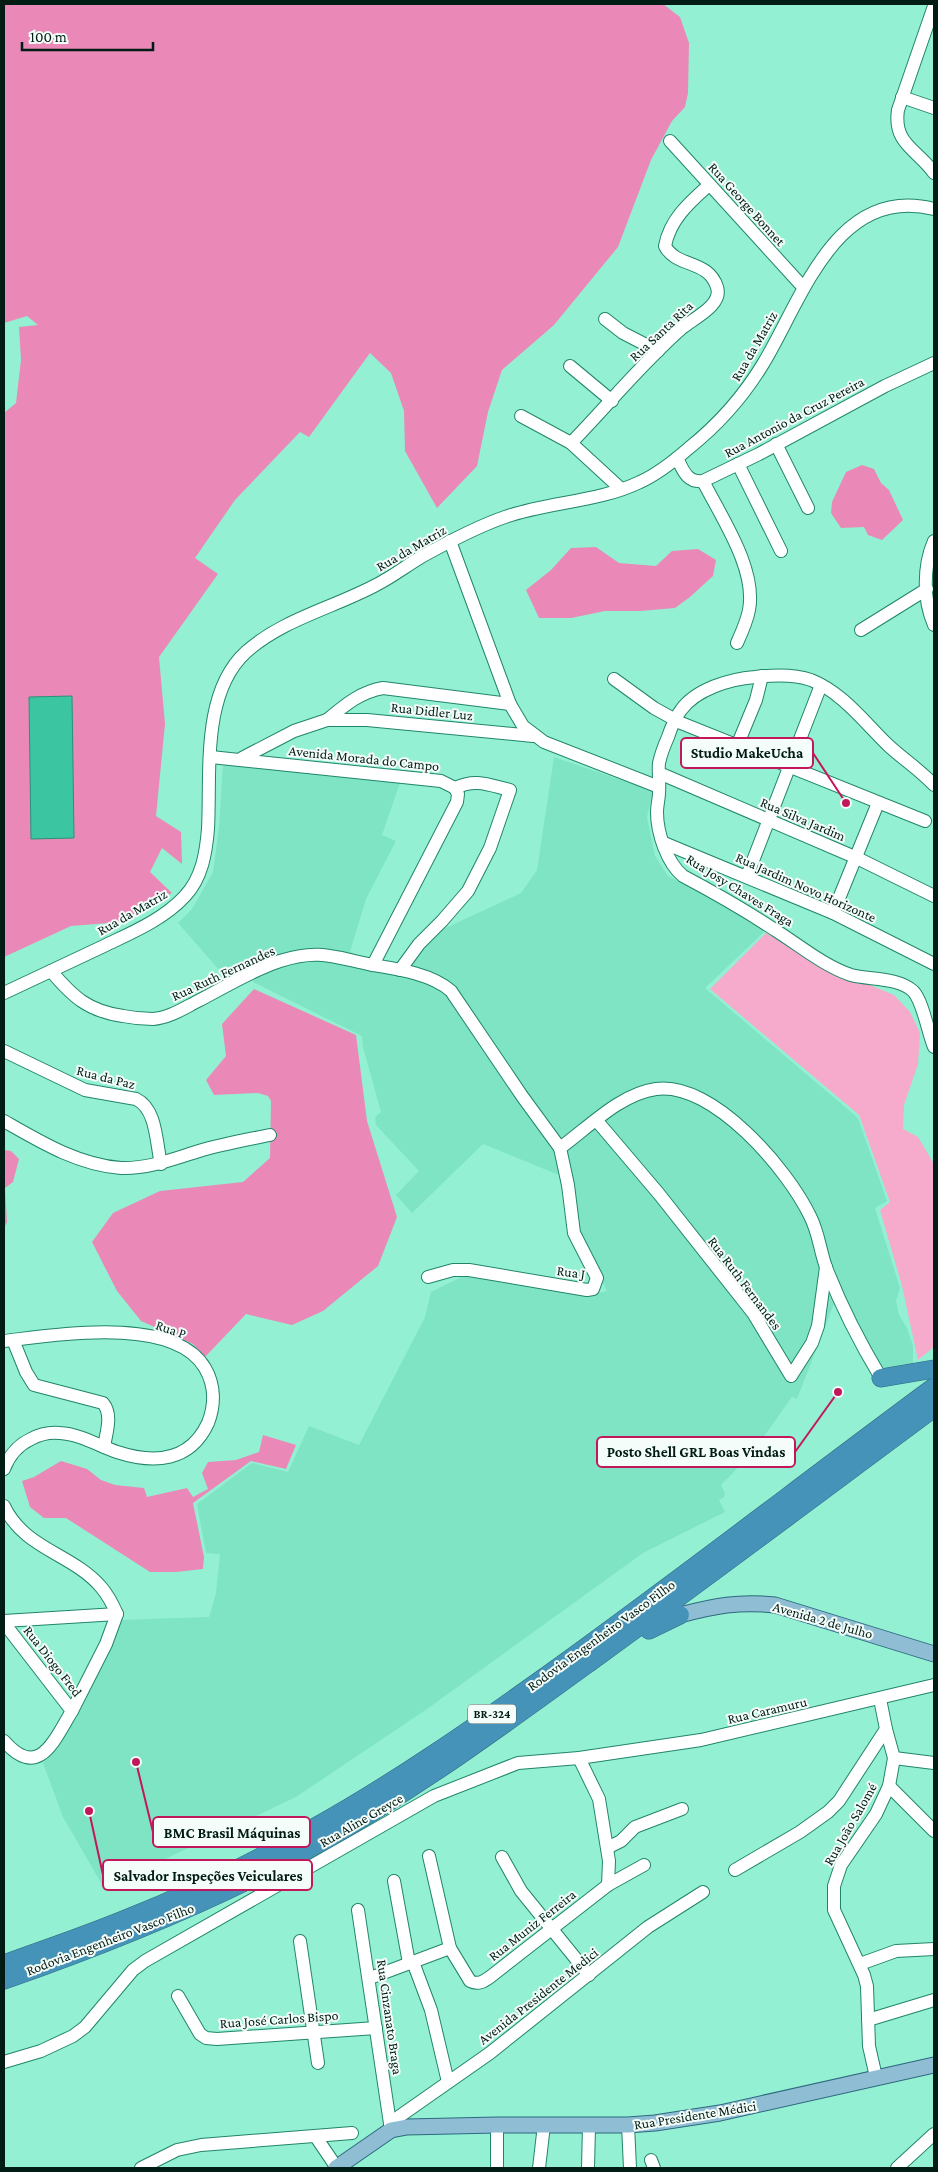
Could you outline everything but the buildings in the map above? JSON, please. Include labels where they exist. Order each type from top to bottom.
[{"type":"highway","points":[[881,1378],[934,1369]]},
{"type":"highway","name":"Rodovia Engenheiro Vasco Filho","points":[[4,1964],[128,1919],[217,1879],[320,1825],[367,1797],[463,1734],[589,1645],[782,1503],[934,1387]]},
{"type":"highway","name":"Rodovia Engenheiro Vasco Filho","points":[[4,1980],[71,1957],[187,1910],[224,1893],[368,1815],[491,1735],[934,1408]]},
{"type":"highway","points":[[491,1735],[514,1727],[651,1629],[680,1615]]},
{"type":"main road","name":"Avenida 2 de Julho","points":[[680,1615],[729,1603],[752,1602],[775,1605],[934,1654]]},
{"type":"main road","name":"Rua Presidente Médici","points":[[390,2126],[628,2125],[720,2113],[934,2066]]},
{"type":"main road","points":[[337,2168],[390,2126]]},
{"type":"street","points":[[934,6],[902,97],[897,120],[898,132],[902,140],[934,173]]},
{"type":"street","points":[[902,97],[934,108]]},
{"type":"street","name":"Rua George Bonnet","points":[[670,140],[803,287]]},
{"type":"street","name":"Rua Santa Rita","points":[[570,443],[658,351],[713,304],[719,293],[711,274],[674,257],[665,246],[671,228],[682,211],[709,185]]},
{"type":"street","name":"Rua da Matriz","points":[[4,993],[147,924],[177,904],[188,894],[202,865],[206,846],[211,757],[217,702],[232,669],[244,654],[277,629],[378,584],[450,541],[507,516],[621,490],[651,476],[708,432],[741,398],[766,360],[803,287],[830,249],[856,224],[875,212],[891,207],[906,205],[934,209]]},
{"type":"street","points":[[604,319],[658,351]]},
{"type":"street","name":"Rua Antonio da Cruz Pereira","points":[[703,481],[885,386],[934,363]]},
{"type":"street","points":[[570,366],[612,401]]},
{"type":"street","points":[[521,416],[570,443],[621,490]]},
{"type":"street","points":[[776,444],[808,508]]},
{"type":"street","points":[[676,458],[688,478],[695,481],[703,481],[748,576],[750,586],[749,610],[737,643]]},
{"type":"street","points":[[738,464],[780,551]]},
{"type":"street","points":[[450,541],[510,704],[523,726],[533,736],[549,745],[659,787]]},
{"type":"street","points":[[934,541],[927,563],[927,589],[934,625]]},
{"type":"street","points":[[861,630],[927,589]]},
{"type":"street","points":[[737,746],[756,700],[762,676]]},
{"type":"street","name":"Rua Josy Chaves Fraga","points":[[934,785],[918,769],[890,747],[848,706],[821,685],[810,680],[794,677],[762,676],[730,682],[702,693],[681,709],[663,749],[659,773],[658,819],[671,864],[683,876],[739,906],[830,965],[849,974],[899,984],[909,988],[915,993],[918,1000],[934,1047]]},
{"type":"street","points":[[614,679],[654,708],[675,720],[925,821]]},
{"type":"street","points":[[747,876],[821,685]]},
{"type":"street","name":"Rua Didler Luz","points":[[327,720],[358,696],[370,690],[383,688],[510,704]]},
{"type":"street","name":"Rua Didler Luz","points":[[242,758],[294,731],[327,720],[374,720],[533,736]]},
{"type":"street","name":"Avenida Morada do Campo","points":[[211,757],[242,758],[441,781],[455,788]]},
{"type":"street","name":"Rua Silva Jardim","points":[[659,773],[857,858],[934,896]]},
{"type":"street","points":[[373,964],[457,802],[458,794],[455,788],[467,782],[474,782],[510,790],[490,848],[468,891],[419,944],[400,970]]},
{"type":"street","points":[[833,913],[878,803]]},
{"type":"street","name":"Rua Jardim Novo Horizonte","points":[[664,843],[833,913],[934,964]]},
{"type":"street","name":"Rua Ruth Fernandes","points":[[52,971],[82,1003],[114,1015],[154,1019],[172,1014],[247,975],[280,961],[316,954],[350,958],[400,970],[436,982],[451,991],[522,1096],[560,1148],[620,1104],[638,1094],[656,1089],[672,1089],[704,1102],[740,1126],[777,1164],[810,1214],[816,1228],[826,1267],[846,1315],[881,1378]]},
{"type":"street","name":"Rua da Paz","points":[[4,1051],[79,1087],[143,1102],[148,1107],[151,1115],[161,1164]]},
{"type":"street","name":"Rua Ruth Fernandes","points":[[597,1120],[659,1194],[752,1313],[791,1376],[812,1343],[818,1326],[826,1267]]},
{"type":"street","points":[[4,1121],[49,1146],[75,1157],[120,1168],[161,1164],[199,1151],[270,1135]]},
{"type":"street","name":"Rua J","points":[[428,1277],[454,1270],[469,1270],[587,1290],[593,1289],[597,1278],[574,1233],[568,1185],[560,1148]]},
{"type":"street","name":"Rua P","points":[[4,1469],[12,1454],[22,1443],[47,1433],[62,1433],[134,1457],[153,1460],[167,1458],[181,1453],[192,1445],[206,1425],[214,1401],[209,1376],[205,1367],[195,1355],[169,1341],[117,1332],[6,1341]]},
{"type":"street","points":[[6,1341],[34,1385],[103,1403],[109,1415],[104,1447]]},
{"type":"street","points":[[4,1506],[18,1529],[87,1574],[101,1587],[117,1614]]},
{"type":"street","points":[[4,1622],[117,1614]]},
{"type":"street","points":[[72,1711],[106,1644],[117,1614]]},
{"type":"street","name":"Rua Diogo Fred","points":[[4,1622],[72,1711],[49,1748],[36,1758],[28,1758],[18,1754],[4,1741]]},
{"type":"street","name":"Rua Caramuru","points":[[604,1754],[702,1740],[934,1685]]},
{"type":"street","points":[[735,1870],[800,1832],[828,1812],[839,1801],[886,1729],[880,1699]]},
{"type":"street","name":"Rua João Salomé","points":[[876,2078],[869,2046],[866,1986],[860,1964],[834,1910],[834,1886],[841,1864],[876,1814],[889,1786],[894,1758],[886,1729]]},
{"type":"street","name":"Rua Aline Greyce","points":[[4,2062],[41,2051],[73,2036],[133,1970],[145,1961],[434,1796],[518,1763],[604,1754]]},
{"type":"street","points":[[579,1758],[599,1799],[607,1848],[608,1884]]},
{"type":"street","points":[[894,1758],[934,1763]]},
{"type":"street","points":[[889,1786],[934,1831]]},
{"type":"street","points":[[607,1848],[621,1842],[635,1827],[682,1809]]},
{"type":"street","points":[[370,1978],[450,1948],[430,1856]]},
{"type":"street","points":[[502,1857],[521,1891],[589,1975]]},
{"type":"street","name":"Rua Muniz Ferreira","points":[[450,1948],[470,1982],[478,1983],[490,1977],[552,1930],[608,1884],[644,1865]]},
{"type":"street","points":[[394,1881],[411,1963],[434,2017],[448,2082]]},
{"type":"street","name":"Avenida Presidente Medici","points":[[390,2126],[490,2053],[648,1927],[703,1892]]},
{"type":"street","name":"Rua Cinzanato Braga","points":[[358,1910],[370,1978],[390,2126]]},
{"type":"street","points":[[300,1941],[318,2063]]},
{"type":"street","points":[[860,1964],[896,1951],[934,1949]]},
{"type":"street","name":"Rua José Carlos Bispo","points":[[178,1996],[200,2034],[206,2038],[217,2039],[376,2028]]},
{"type":"street","points":[[868,2020],[934,2000]]},
{"type":"street","points":[[497,2125],[497,2168]]},
{"type":"street","points":[[539,2168],[544,2125]]},
{"type":"street","points":[[628,2125],[630,2168]]},
{"type":"street","points":[[588,2168],[589,2126]]},
{"type":"street","points":[[141,2168],[177,2150],[201,2145],[352,2133]]},
{"type":"street","points":[[897,2168],[934,2134]]},
{"type":"street","points":[[316,2137],[337,2168]]},
{"type":"shaded area","points":[[4,4],[663,4],[680,17],[689,43],[688,93],[685,107],[672,121],[651,160],[618,247],[554,325],[502,370],[488,412],[477,466],[437,508],[405,451],[404,411],[391,373],[370,353],[309,437],[300,432],[235,500],[195,558],[218,574],[159,657],[165,724],[156,816],[181,832],[182,864],[162,848],[150,872],[172,893],[121,922],[71,926],[4,957],[4,413],[16,403],[21,360],[19,327],[38,325],[27,316],[4,323]]},
{"type":"shaded area","points":[[862,465],[874,469],[881,483],[889,490],[903,520],[882,540],[868,535],[864,527],[841,528],[831,513],[832,502],[846,472]]},
{"type":"shaded area","points":[[596,547],[619,563],[656,566],[672,551],[698,549],[716,560],[713,576],[675,608],[605,611],[571,618],[539,618],[526,590],[551,570],[571,548]]},
{"type":"shaded area","points":[[72,696],[74,838],[31,839],[29,697]]},
{"type":"shaded area","points":[[554,757],[653,791],[647,817],[655,856],[668,876],[717,901],[765,931],[705,988],[858,1118],[887,1201],[875,1208],[900,1288],[896,1301],[899,1315],[907,1328],[913,1346],[913,1364],[884,1374],[855,1325],[846,1329],[834,1304],[797,1399],[792,1397],[752,1453],[721,1485],[725,1493],[724,1497],[719,1500],[725,1512],[643,1553],[427,1709],[296,1797],[104,1888],[63,1817],[43,1763],[77,1717],[93,1685],[119,1620],[209,1617],[216,1593],[220,1554],[206,1553],[197,1504],[252,1463],[288,1472],[309,1426],[359,1445],[425,1317],[431,1292],[463,1276],[591,1295],[607,1291],[566,1212],[559,1175],[483,1144],[412,1213],[396,1195],[419,1171],[376,1125],[375,1117],[381,1112],[363,1047],[362,1036],[253,982],[254,971],[228,980],[178,923],[192,909],[213,872],[219,827],[223,763],[400,783],[382,835],[396,841],[366,899],[350,952],[405,967],[435,933],[521,893],[537,870]]},
{"type":"shaded area","points":[[766,933],[841,977],[870,985],[894,995],[910,1012],[920,1033],[918,1064],[904,1105],[903,1129],[918,1137],[934,1164],[934,1347],[918,1360],[902,1286],[880,1210],[890,1202],[859,1115],[710,989]]},
{"type":"shaded area","points":[[254,989],[356,1035],[367,1121],[397,1217],[378,1266],[323,1311],[292,1325],[246,1314],[205,1357],[193,1344],[141,1321],[117,1291],[92,1242],[113,1213],[160,1191],[243,1182],[270,1158],[271,1101],[268,1096],[258,1093],[214,1095],[206,1080],[226,1056],[222,1024]]},
{"type":"shaded area","points":[[4,1150],[11,1151],[19,1159],[13,1182],[5,1188],[7,1222],[4,1228]]},
{"type":"shaded area","points":[[263,1435],[296,1445],[286,1469],[251,1461],[193,1503],[204,1557],[203,1569],[150,1572],[66,1518],[44,1518],[30,1507],[22,1481],[34,1477],[61,1461],[87,1469],[101,1480],[115,1485],[144,1488],[147,1497],[187,1488],[193,1497],[208,1489],[202,1473],[208,1462],[236,1460],[259,1452]]},
{"type":"place","name":"Studio MakeUcha","points":[[846,803]]},
{"type":"place","name":"Posto Shell GRL Boas Vindas","points":[[838,1392]]},
{"type":"place","name":"BMC Brasil Máquinas","points":[[136,1762]]},
{"type":"place","name":"Salvador Inspeções Veiculares","points":[[89,1811]]}]
